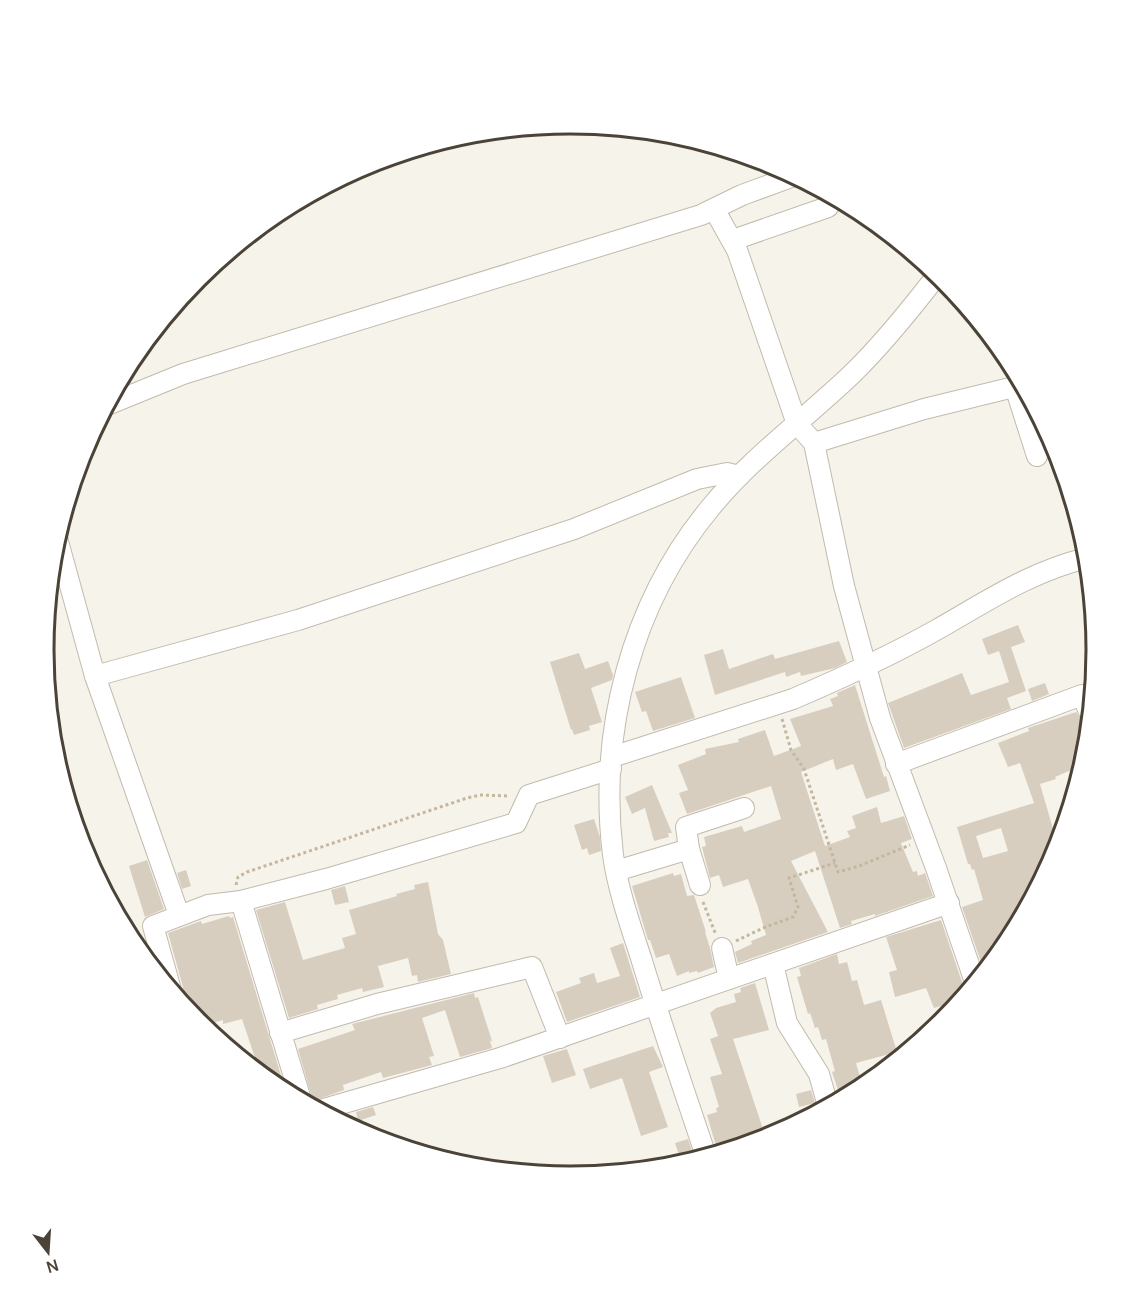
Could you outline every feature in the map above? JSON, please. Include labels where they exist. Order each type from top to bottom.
[{"type":"street","points":[[119,400],[183,374],[701,215],[742,195],[783,180]]},
{"type":"street","points":[[733,240],[828,207]]},
{"type":"street","points":[[714,209],[733,240],[797,424],[814,443],[844,586],[864,666],[896,764],[949,903],[972,973]]},
{"type":"street","points":[[703,1148],[655,1005],[616,871],[610,810],[611,763],[621,686],[650,605],[678,553],[710,508],[739,476],[872,354],[932,282]]},
{"type":"street","points":[[814,443],[924,409],[1014,387]]},
{"type":"street","points":[[1022,402],[1037,456]]},
{"type":"street","points":[[95,676],[298,620],[573,529],[698,479],[727,474],[739,476]]},
{"type":"street","points":[[63,557],[95,676],[178,915]]},
{"type":"street","points":[[165,969],[153,926],[208,905],[237,902],[403,858],[516,823],[526,802],[611,763],[816,689],[904,648],[1030,577],[1078,561]]},
{"type":"street","points":[[896,764],[1082,695],[1084,700]]},
{"type":"street","points":[[700,885],[689,849],[686,826],[744,808]]},
{"type":"street","points":[[616,871],[689,849]]},
{"type":"street","points":[[237,902],[297,1088]]},
{"type":"street","points":[[331,1107],[469,1068],[560,1038],[949,903]]},
{"type":"street","points":[[722,948],[729,979]]},
{"type":"street","points":[[773,964],[787,1023],[819,1074],[826,1098]]},
{"type":"street","points":[[280,1033],[411,995],[532,967],[560,1038]]},
{"type":"path","points":[[777,704],[791,750],[804,769],[838,872],[859,866],[925,839]]},
{"type":"path","points":[[237,902],[238,877],[261,867],[467,798],[480,795],[519,796],[526,802]]},
{"type":"path","points":[[700,885],[706,912],[722,948],[763,928],[793,917],[798,907],[789,878],[836,863]]},
{"type":"building","points":[[1018,625],[1025,642],[1011,647],[1026,691],[1007,698],[1011,709],[904,748],[888,703],[962,673],[971,695],[1009,682],[999,651],[988,655],[982,639]]},
{"type":"building","points":[[839,641],[847,662],[835,668],[801,676],[800,672],[786,677],[785,672],[715,695],[704,655],[723,649],[729,669],[773,654],[775,659]]},
{"type":"building","points":[[579,653],[585,669],[608,661],[613,675],[612,680],[591,688],[602,722],[589,726],[590,730],[574,735],[550,662]]},
{"type":"building","points":[[681,677],[695,718],[653,731],[646,711],[642,712],[635,692]]},
{"type":"building","points":[[1045,683],[1049,694],[1032,701],[1028,689]]},
{"type":"building","points":[[855,685],[890,791],[866,799],[853,764],[836,770],[833,759],[801,772],[825,846],[850,837],[847,831],[856,828],[852,816],[877,807],[881,823],[904,816],[912,839],[901,843],[913,872],[917,871],[918,876],[925,873],[933,896],[875,916],[875,914],[851,921],[852,924],[840,928],[815,851],[791,861],[828,932],[738,963],[735,952],[752,944],[751,941],[766,935],[758,907],[748,879],[723,887],[719,875],[710,878],[702,847],[706,846],[704,837],[742,826],[744,832],[781,819],[771,786],[687,814],[679,793],[688,790],[678,765],[706,754],[705,749],[739,742],[738,739],[765,730],[774,756],[801,746],[790,719],[833,706],[830,699],[838,696],[837,693]]},
{"type":"building","points":[[1076,712],[1081,720],[1071,770],[1055,777],[1056,779],[1040,784],[1053,830],[1047,847],[1017,908],[981,962],[962,907],[983,900],[974,869],[972,870],[968,864],[957,827],[1034,803],[1020,763],[1008,767],[998,743],[1029,731],[1028,728]],"holes":[[[1001,828],[1008,851],[983,858],[976,836]]]},
{"type":"building","points":[[652,785],[672,833],[668,833],[669,837],[654,841],[645,808],[632,814],[625,797]]},
{"type":"building","points":[[594,819],[600,837],[601,851],[589,855],[587,848],[582,850],[574,825]]},
{"type":"building","points":[[147,860],[164,909],[145,917],[129,866]]},
{"type":"building","points":[[186,870],[191,886],[182,889],[177,873]]},
{"type":"building","points":[[673,873],[674,876],[681,874],[687,896],[694,895],[714,967],[698,973],[697,971],[689,973],[689,971],[677,976],[669,954],[656,958],[650,940],[648,940],[632,886]]},
{"type":"building","points":[[428,882],[438,934],[443,940],[451,974],[418,982],[417,975],[412,976],[408,958],[378,966],[384,987],[363,992],[362,988],[337,995],[338,999],[317,1005],[318,1009],[289,1018],[256,910],[285,902],[303,960],[345,948],[342,938],[356,934],[349,910],[397,896],[396,894],[415,889],[414,885]]},
{"type":"building","points":[[345,886],[349,902],[335,905],[331,890]]},
{"type":"building","points":[[229,916],[233,917],[282,1078],[255,1058],[242,1019],[223,1024],[223,1020],[213,1023],[182,991],[168,933],[201,921],[202,924]]},
{"type":"building","points":[[941,920],[963,984],[944,1005],[934,1008],[926,988],[895,997],[889,972],[897,970],[886,937]]},
{"type":"building","points":[[623,943],[640,997],[567,1022],[556,992],[581,983],[579,978],[594,973],[597,983],[620,976],[610,948]]},
{"type":"building","points":[[837,954],[839,964],[847,962],[852,981],[857,980],[864,1005],[881,1000],[896,1049],[891,1054],[856,1063],[860,1077],[838,1091],[826,1039],[822,1040],[818,1027],[815,1028],[810,1013],[808,1014],[797,977],[801,976],[799,968]]},
{"type":"building","points":[[755,983],[769,1030],[733,1039],[763,1129],[716,1145],[707,1115],[717,1112],[716,1108],[719,1107],[710,1077],[722,1074],[710,1039],[718,1036],[710,1013],[716,1008],[736,1002],[734,994],[741,992],[740,988]]},
{"type":"building","points":[[474,993],[475,998],[478,997],[492,1041],[490,1041],[492,1048],[460,1057],[445,1010],[422,1018],[434,1056],[429,1057],[432,1065],[383,1078],[381,1072],[343,1085],[344,1090],[317,1100],[312,1097],[298,1049],[355,1030],[352,1024]]},
{"type":"building","points":[[653,1046],[663,1067],[649,1072],[668,1127],[641,1136],[622,1078],[590,1089],[583,1069]]},
{"type":"building","points":[[567,1049],[576,1075],[552,1083],[543,1056]]},
{"type":"building","points":[[811,1090],[815,1103],[799,1107],[796,1094]]},
{"type":"building","points":[[373,1107],[376,1115],[359,1121],[356,1112]]},
{"type":"building","points":[[688,1139],[692,1151],[679,1154],[675,1143]]}]
